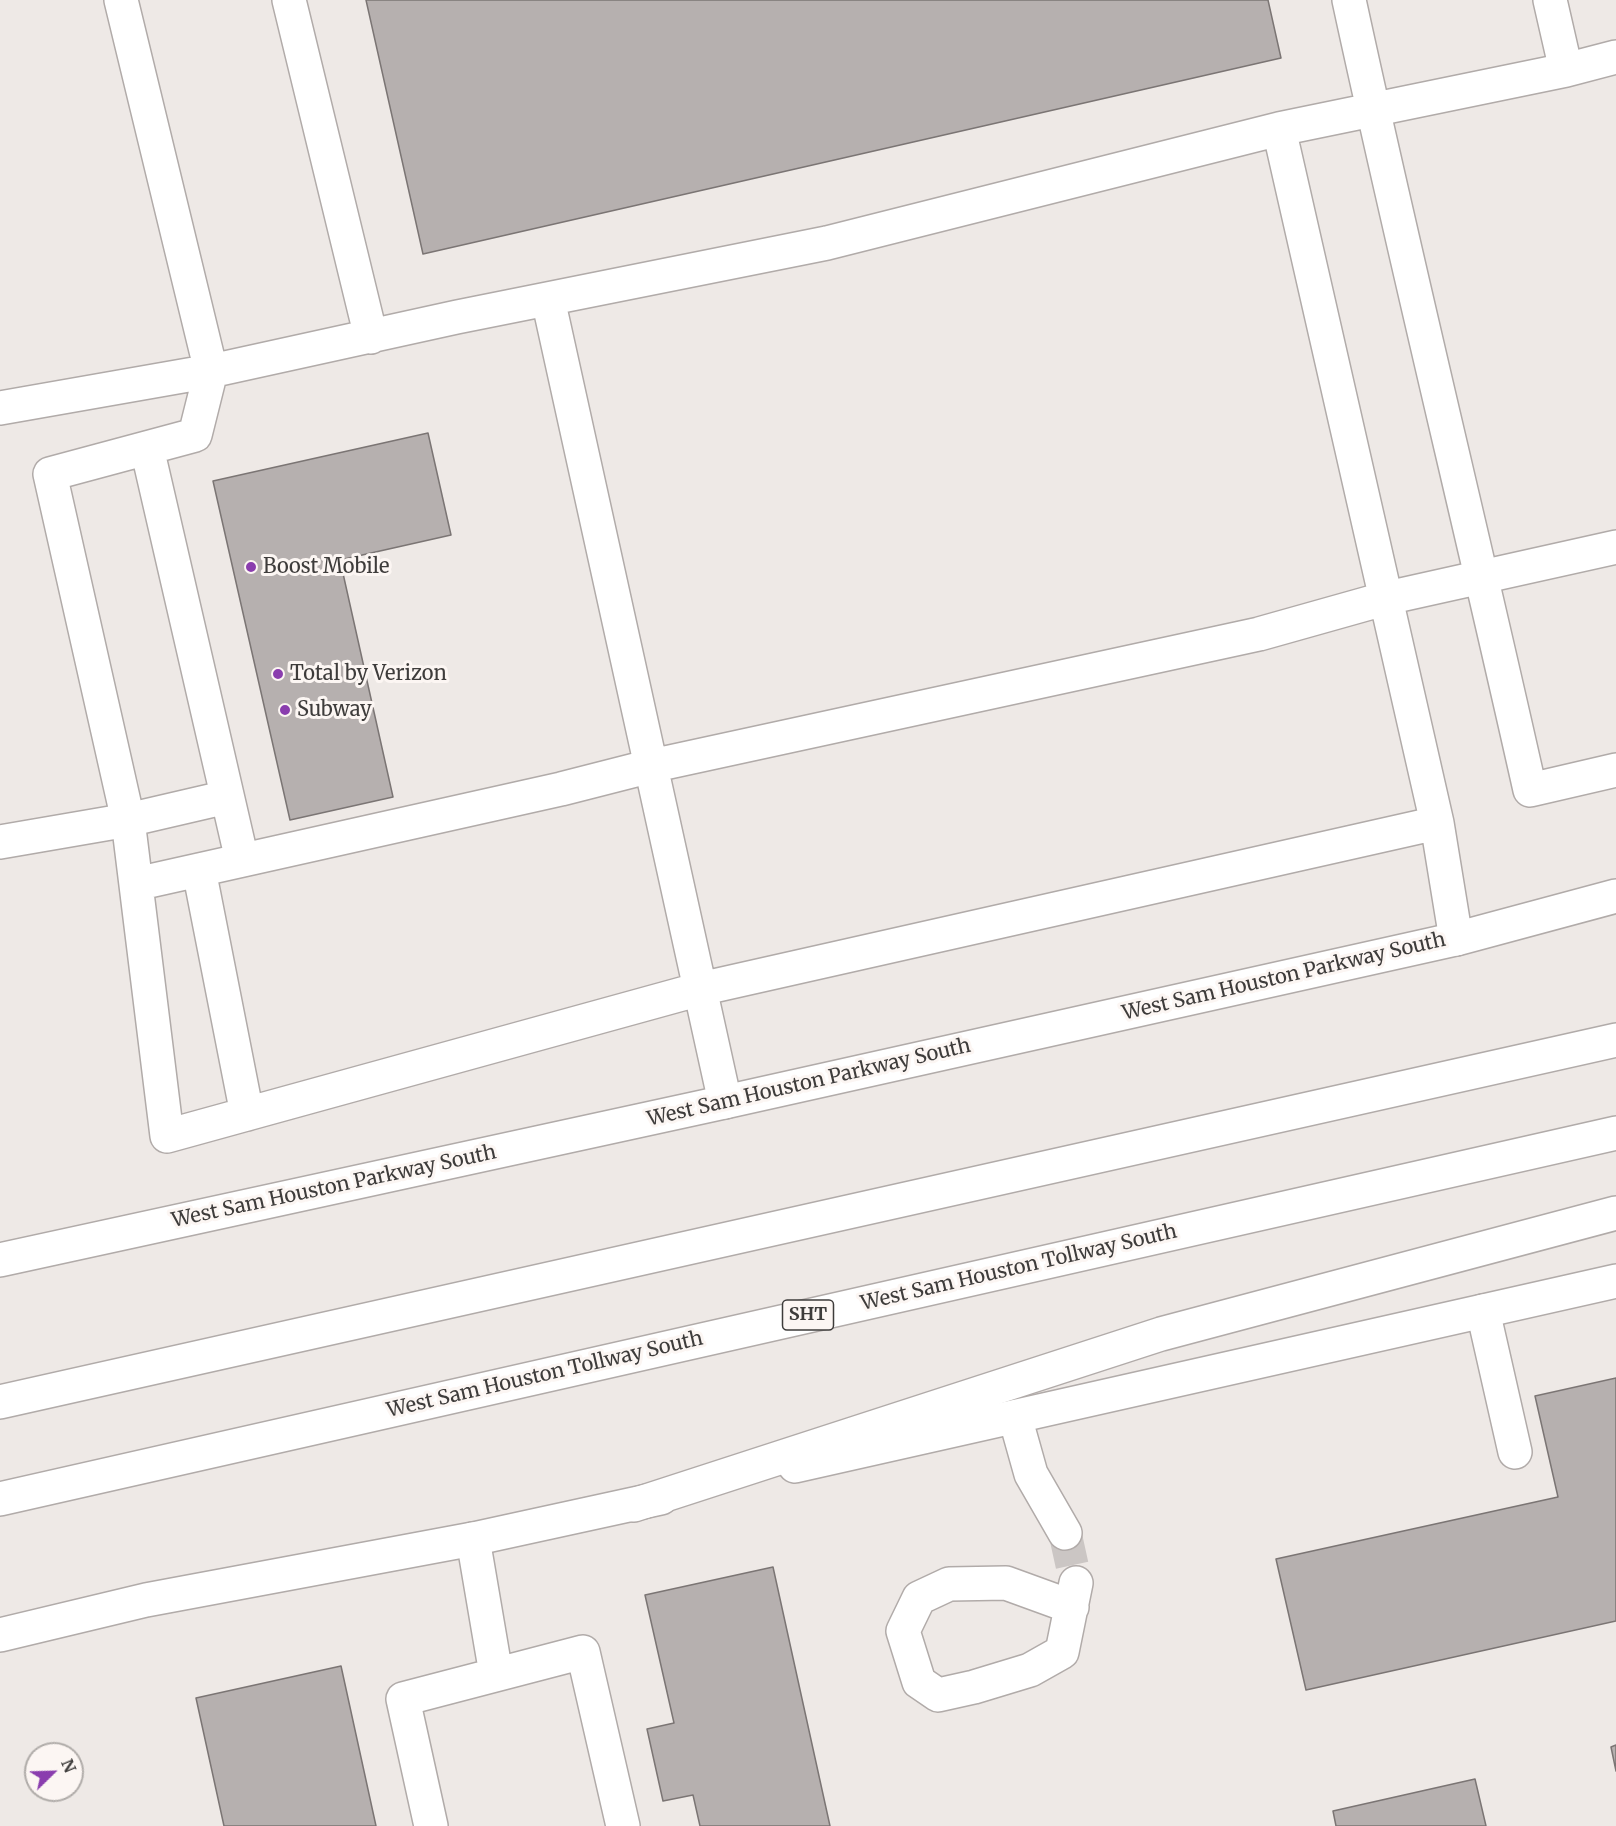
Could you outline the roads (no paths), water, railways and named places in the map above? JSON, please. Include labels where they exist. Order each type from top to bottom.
[{"type":"main road","points":[[121,0],[211,371],[195,435],[50,474],[128,820],[167,1136],[700,989],[1437,823]]},
{"type":"main road","points":[[289,0],[371,337]]},
{"type":"main road","points":[[1349,0],[1530,790],[1616,770]]},
{"type":"main road","points":[[1550,0],[1566,70]]},
{"type":"main road","points":[[0,408],[211,371],[548,299],[827,243],[1279,129],[1566,70],[1616,57]]},
{"type":"main road","points":[[1279,129],[1437,823],[1455,939]]},
{"type":"main road","points":[[548,299],[725,1102]]},
{"type":"main road","points":[[147,448],[242,860]]},
{"type":"main road","points":[[136,884],[561,789],[651,766],[1259,634],[1387,598],[1616,547]]},
{"type":"main road","points":[[0,842],[128,820],[227,797]]},
{"type":"main road","points":[[199,870],[247,1114]]},
{"type":"main road","name":"West Sam Houston Parkway South","points":[[0,1260],[725,1102],[1455,939],[1616,896]]},
{"type":"main road","points":[[0,1402],[1616,1040]]},
{"type":"main road","name":"West Sam Houston Tollway South","points":[[0,1499],[1616,1133]]},
{"type":"main road","points":[[634,1505],[1161,1334],[1616,1213]]},
{"type":"main road","points":[[0,1635],[146,1600],[473,1539],[634,1505],[801,1464],[1616,1281]]},
{"type":"main road","points":[[1483,1311],[1515,1452]]},
{"type":"main road","points":[[1015,1417],[1031,1474],[1065,1533]]},
{"type":"main road","points":[[473,1539],[496,1674]]},
{"type":"main road","points":[[1006,1583],[1074,1595],[1062,1652],[1030,1670],[938,1695],[919,1682],[903,1631],[919,1598],[949,1584],[1006,1583]]},
{"type":"main road","points":[[431,1826],[403,1699],[583,1653],[623,1826]]},
{"type":"tunnel","points":[[1065,1533],[1076,1583]]},
{"type":"place","name":"Boost Mobile","points":[[251,567]]},
{"type":"place","name":"Total by Verizon","points":[[278,674]]},
{"type":"place","name":"Subway","points":[[285,710]]}]
